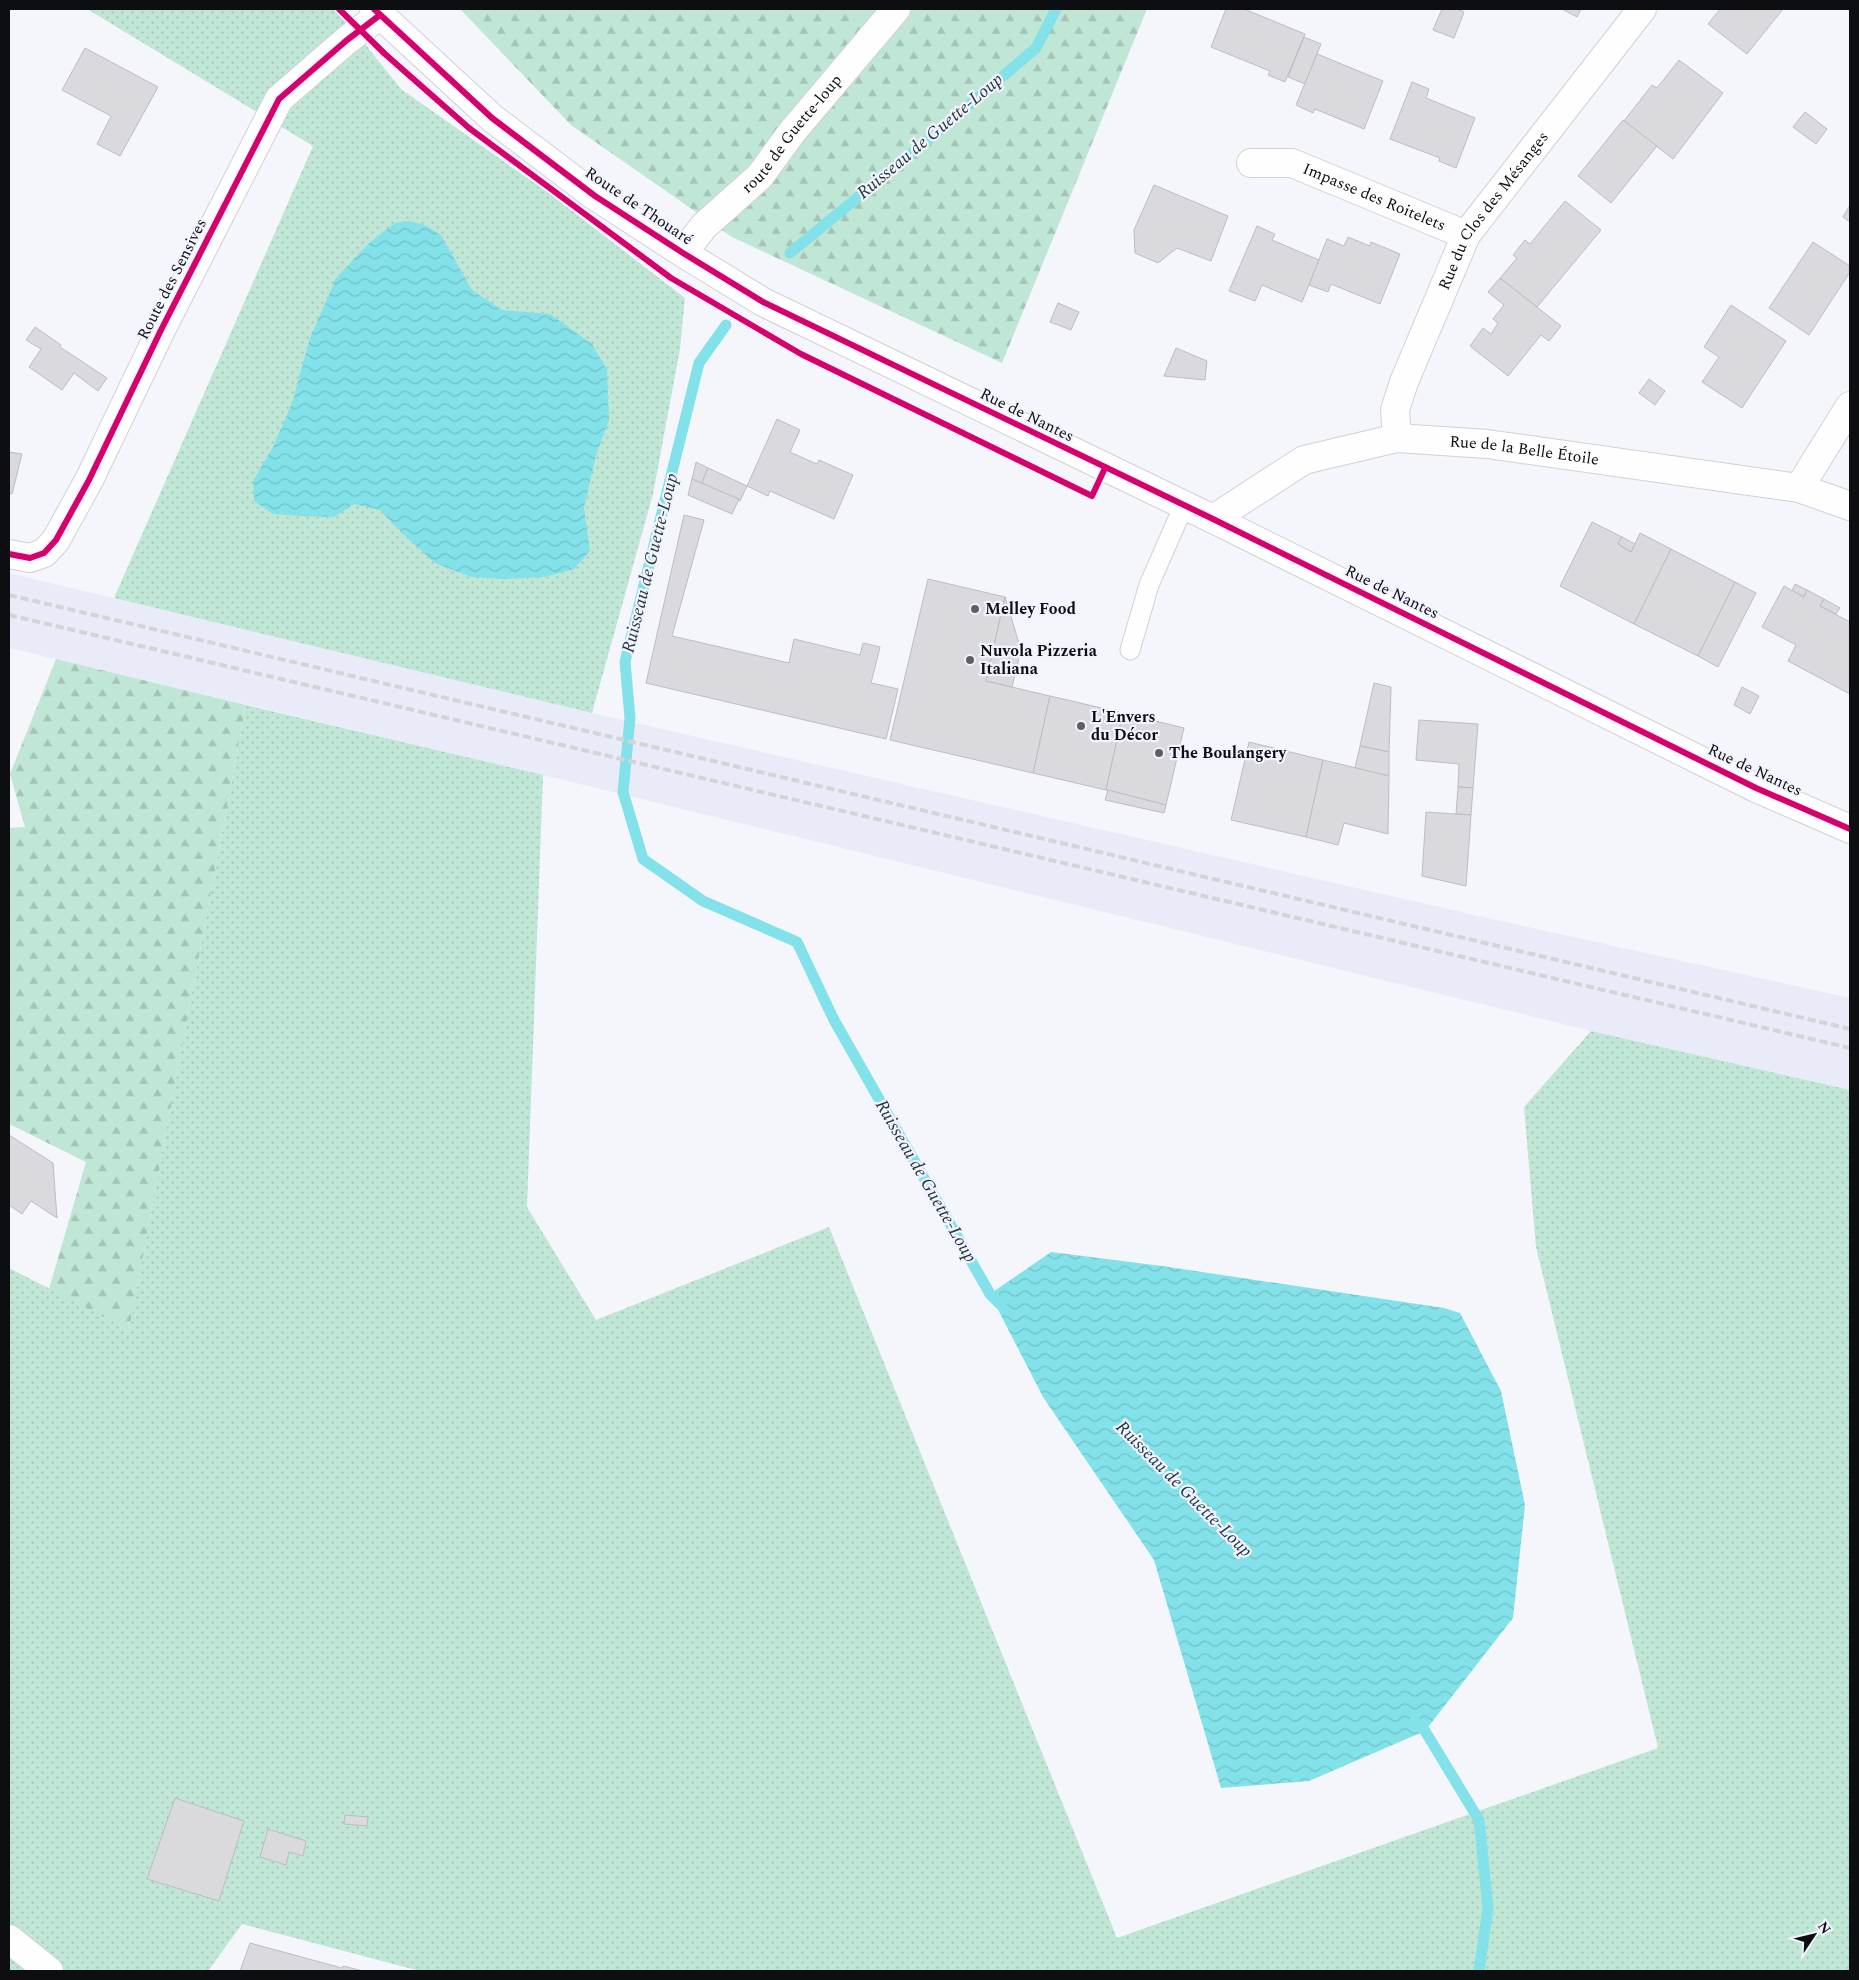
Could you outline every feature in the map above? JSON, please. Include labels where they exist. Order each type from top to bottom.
[{"type":"street","name":"route de Guette-loup","points":[[683,253],[704,226],[760,176],[792,132],[896,9]]},
{"type":"street","name":"Rue du Clos des Mésanges","points":[[1397,438],[1395,410],[1404,382],[1466,235],[1642,9]]},
{"type":"street","name":"Route de Thouaré","points":[[377,12],[492,118],[596,196],[683,253],[763,302],[921,379]]},
{"type":"street","name":"Route des Sensives","points":[[9,554],[30,558],[44,553],[56,540],[89,480],[161,330],[279,99],[377,12]]},
{"type":"street","name":"Impasse des Roitelets","points":[[1251,163],[1292,163],[1466,235]]},
{"type":"street","name":"Rue de Nantes","points":[[921,379],[1213,519],[1756,788],[1850,829]]},
{"type":"street","points":[[1799,488],[1850,406]]},
{"type":"street","name":"Rue de la Belle Étoile","points":[[1213,519],[1304,460],[1397,438],[1487,444],[1799,488],[1850,506]]},
{"type":"street","points":[[9,1939],[49,1971]]},
{"type":"lane","points":[[1130,650],[1149,585],[1184,505]]},
{"type":"shaded area","points":[[9,573],[592,713],[1501,921],[1850,998],[1850,1090],[1591,1031],[543,775],[9,648]]},
{"type":"green space","points":[[87,9],[337,9],[401,89],[550,194],[685,298],[680,349],[653,494],[592,713],[114,598],[313,146]]},
{"type":"green space","points":[[462,9],[1147,9],[1002,363],[732,237],[571,125]]},
{"type":"green space","points":[[56,659],[246,705],[129,1330],[49,1289],[86,1162],[9,1124],[9,828],[25,827],[10,774]]},
{"type":"green space","points":[[246,705],[543,775],[527,1207],[596,1320],[829,1227],[1117,1938],[1658,1748],[1536,1247],[1524,1107],[1591,1031],[1850,1090],[1850,1971],[420,1971],[242,1924],[208,1971],[9,1971],[9,1268],[129,1329]]},
{"type":"water","points":[[408,221],[423,224],[441,235],[472,290],[502,310],[550,314],[592,344],[607,370],[609,420],[596,455],[584,508],[590,551],[574,569],[545,577],[502,579],[471,577],[435,563],[380,510],[354,504],[334,517],[273,514],[254,501],[253,481],[273,447],[292,403],[310,338],[336,278],[369,243],[395,223]]},
{"type":"water","points":[[1051,1252],[1162,1266],[1444,1308],[1460,1313],[1501,1391],[1525,1505],[1513,1618],[1425,1731],[1309,1781],[1221,1788],[1154,1560],[1043,1397],[990,1294]]},
{"type":"building","points":[[1226,9],[1244,9],[1305,34],[1285,82],[1268,75],[1270,71],[1211,47]]},
{"type":"building","points":[[1442,9],[1457,9],[1464,12],[1454,38],[1433,30]]},
{"type":"building","points":[[1562,9],[1581,9],[1577,17]]},
{"type":"building","points":[[1720,9],[1783,9],[1747,54],[1708,24]]},
{"type":"building","points":[[1304,37],[1321,44],[1305,84],[1288,77]]},
{"type":"building","points":[[85,48],[158,87],[120,156],[97,144],[111,116],[62,90]]},
{"type":"building","points":[[1317,54],[1383,81],[1364,129],[1315,109],[1313,113],[1296,105]]},
{"type":"building","points":[[1679,60],[1723,93],[1673,159],[1624,121],[1652,85],[1657,88]]},
{"type":"building","points":[[1412,82],[1429,89],[1426,98],[1475,118],[1456,168],[1439,161],[1440,158],[1390,139]]},
{"type":"building","points":[[1805,112],[1827,129],[1816,144],[1793,127]]},
{"type":"building","points":[[1623,120],[1657,146],[1611,203],[1578,176]]},
{"type":"building","points":[[1154,185],[1228,216],[1211,261],[1177,248],[1158,263],[1135,253],[1134,230]]},
{"type":"building","points":[[1565,201],[1601,230],[1537,307],[1500,278],[1517,258],[1513,255],[1525,240],[1530,244]]},
{"type":"building","points":[[1850,205],[1850,222],[1843,217]]},
{"type":"building","points":[[1257,226],[1275,234],[1272,240],[1319,260],[1302,302],[1262,285],[1255,301],[1229,291]]},
{"type":"building","points":[[1348,237],[1370,246],[1371,242],[1400,254],[1380,304],[1331,284],[1328,292],[1309,285],[1327,239],[1344,246]]},
{"type":"building","points":[[1813,242],[1850,266],[1850,272],[1809,335],[1769,308]]},
{"type":"building","points":[[1500,278],[1561,326],[1549,341],[1541,335],[1508,376],[1470,346],[1483,328],[1491,334],[1498,323],[1493,319],[1504,305],[1488,292]]},
{"type":"building","points":[[1058,303],[1079,312],[1071,330],[1050,322]]},
{"type":"building","points":[[1731,305],[1786,341],[1742,408],[1702,382],[1719,357],[1704,347]]},
{"type":"building","points":[[35,327],[61,345],[60,347],[107,378],[98,391],[74,373],[62,390],[29,367],[41,349],[26,340]]},
{"type":"building","points":[[1176,348],[1207,361],[1205,380],[1164,376]]},
{"type":"building","points":[[1649,379],[1665,391],[1655,405],[1639,393]]},
{"type":"building","points":[[777,419],[800,430],[790,452],[817,464],[819,460],[853,475],[834,519],[770,491],[768,496],[747,486]]},
{"type":"building","points":[[9,452],[22,454],[12,494],[9,493]]},
{"type":"building","points":[[696,462],[708,468],[702,483],[692,479]]},
{"type":"building","points":[[708,468],[747,486],[740,501],[702,483]]},
{"type":"building","points":[[692,479],[739,499],[732,514],[688,495]]},
{"type":"building","points":[[684,515],[704,520],[672,636],[789,663],[794,639],[860,655],[863,643],[880,647],[871,683],[898,689],[886,739],[646,683]]},
{"type":"building","points":[[1592,522],[1622,537],[1618,544],[1631,552],[1640,533],[1671,549],[1634,624],[1560,586]]},
{"type":"building","points":[[1622,537],[1635,544],[1631,552],[1618,544]]},
{"type":"building","points":[[1671,549],[1735,582],[1698,656],[1634,624]]},
{"type":"building","points":[[928,579],[1005,597],[986,681],[1050,696],[1033,773],[890,740]]},
{"type":"building","points":[[1735,582],[1756,593],[1718,667],[1698,656]]},
{"type":"building","points":[[1795,584],[1807,590],[1804,597],[1792,591]]},
{"type":"building","points":[[1784,586],[1804,597],[1807,590],[1824,599],[1820,606],[1850,622],[1850,694],[1788,661],[1796,645],[1762,627]]},
{"type":"building","points":[[1005,597],[1021,650],[1012,687],[986,681]]},
{"type":"building","points":[[1824,599],[1840,608],[1836,614],[1820,606]]},
{"type":"building","points":[[1374,683],[1391,687],[1389,752],[1360,746]]},
{"type":"building","points":[[1742,687],[1759,696],[1750,714],[1734,705]]},
{"type":"building","points":[[1050,696],[1123,713],[1106,790],[1033,773]]},
{"type":"building","points":[[1123,713],[1184,728],[1166,805],[1106,790]]},
{"type":"building","points":[[1419,720],[1478,724],[1473,788],[1458,787],[1459,764],[1416,760]]},
{"type":"building","points":[[1249,742],[1323,760],[1306,837],[1231,820]]},
{"type":"building","points":[[1360,746],[1389,752],[1389,776],[1355,768]]},
{"type":"building","points":[[1323,760],[1389,776],[1388,834],[1344,823],[1338,845],[1306,837]]},
{"type":"building","points":[[1458,787],[1473,788],[1471,815],[1456,814]]},
{"type":"building","points":[[1108,790],[1166,805],[1164,813],[1105,800]]},
{"type":"building","points":[[1426,812],[1471,815],[1466,886],[1422,876]]},
{"type":"building","points":[[9,1135],[53,1163],[57,1218],[31,1201],[22,1214],[9,1205]]},
{"type":"building","points":[[175,1798],[244,1821],[219,1901],[147,1879]]},
{"type":"building","points":[[345,1815],[368,1817],[367,1826],[344,1824]]},
{"type":"building","points":[[268,1829],[306,1841],[303,1856],[289,1852],[286,1865],[260,1857]]},
{"type":"building","points":[[250,1943],[342,1968],[343,1966],[363,1971],[240,1971]]},
{"type":"waterway","name":"Ruisseau de Guette-Loup","points":[[790,253],[940,130],[1036,48],[1056,9]]},
{"type":"waterway","name":"Ruisseau de Guette-Loup","points":[[726,325],[699,363],[625,662],[630,718],[623,792],[643,859],[703,901],[797,942],[834,1020],[990,1294],[1001,1305]]},
{"type":"waterway","name":"Ruisseau de Guette-Loup","points":[[1415,1721],[1425,1731],[1479,1820],[1488,1908],[1479,1971]]},
{"type":"railway","points":[[9,595],[1850,1029]]},
{"type":"railway","points":[[9,615],[1850,1048]]},
{"type":"cycle path","points":[[339,9],[385,54],[469,128],[671,278],[801,354],[1092,496],[1105,468]]},
{"type":"cycle path","points":[[374,9],[492,118],[595,196],[763,302],[1213,519],[1756,788],[1850,829]]},
{"type":"cycle path","points":[[9,554],[30,558],[44,553],[56,540],[89,480],[161,330],[279,99],[347,40],[380,15]]},
{"type":"place","name":"Melley Food","points":[[975,609]]},
{"type":"place","name":"Nuvola Pizzeria Italiana","points":[[970,660]]},
{"type":"place","name":"L'Envers du Décor","points":[[1081,726]]},
{"type":"place","name":"The Boulangery","points":[[1159,753]]}]
